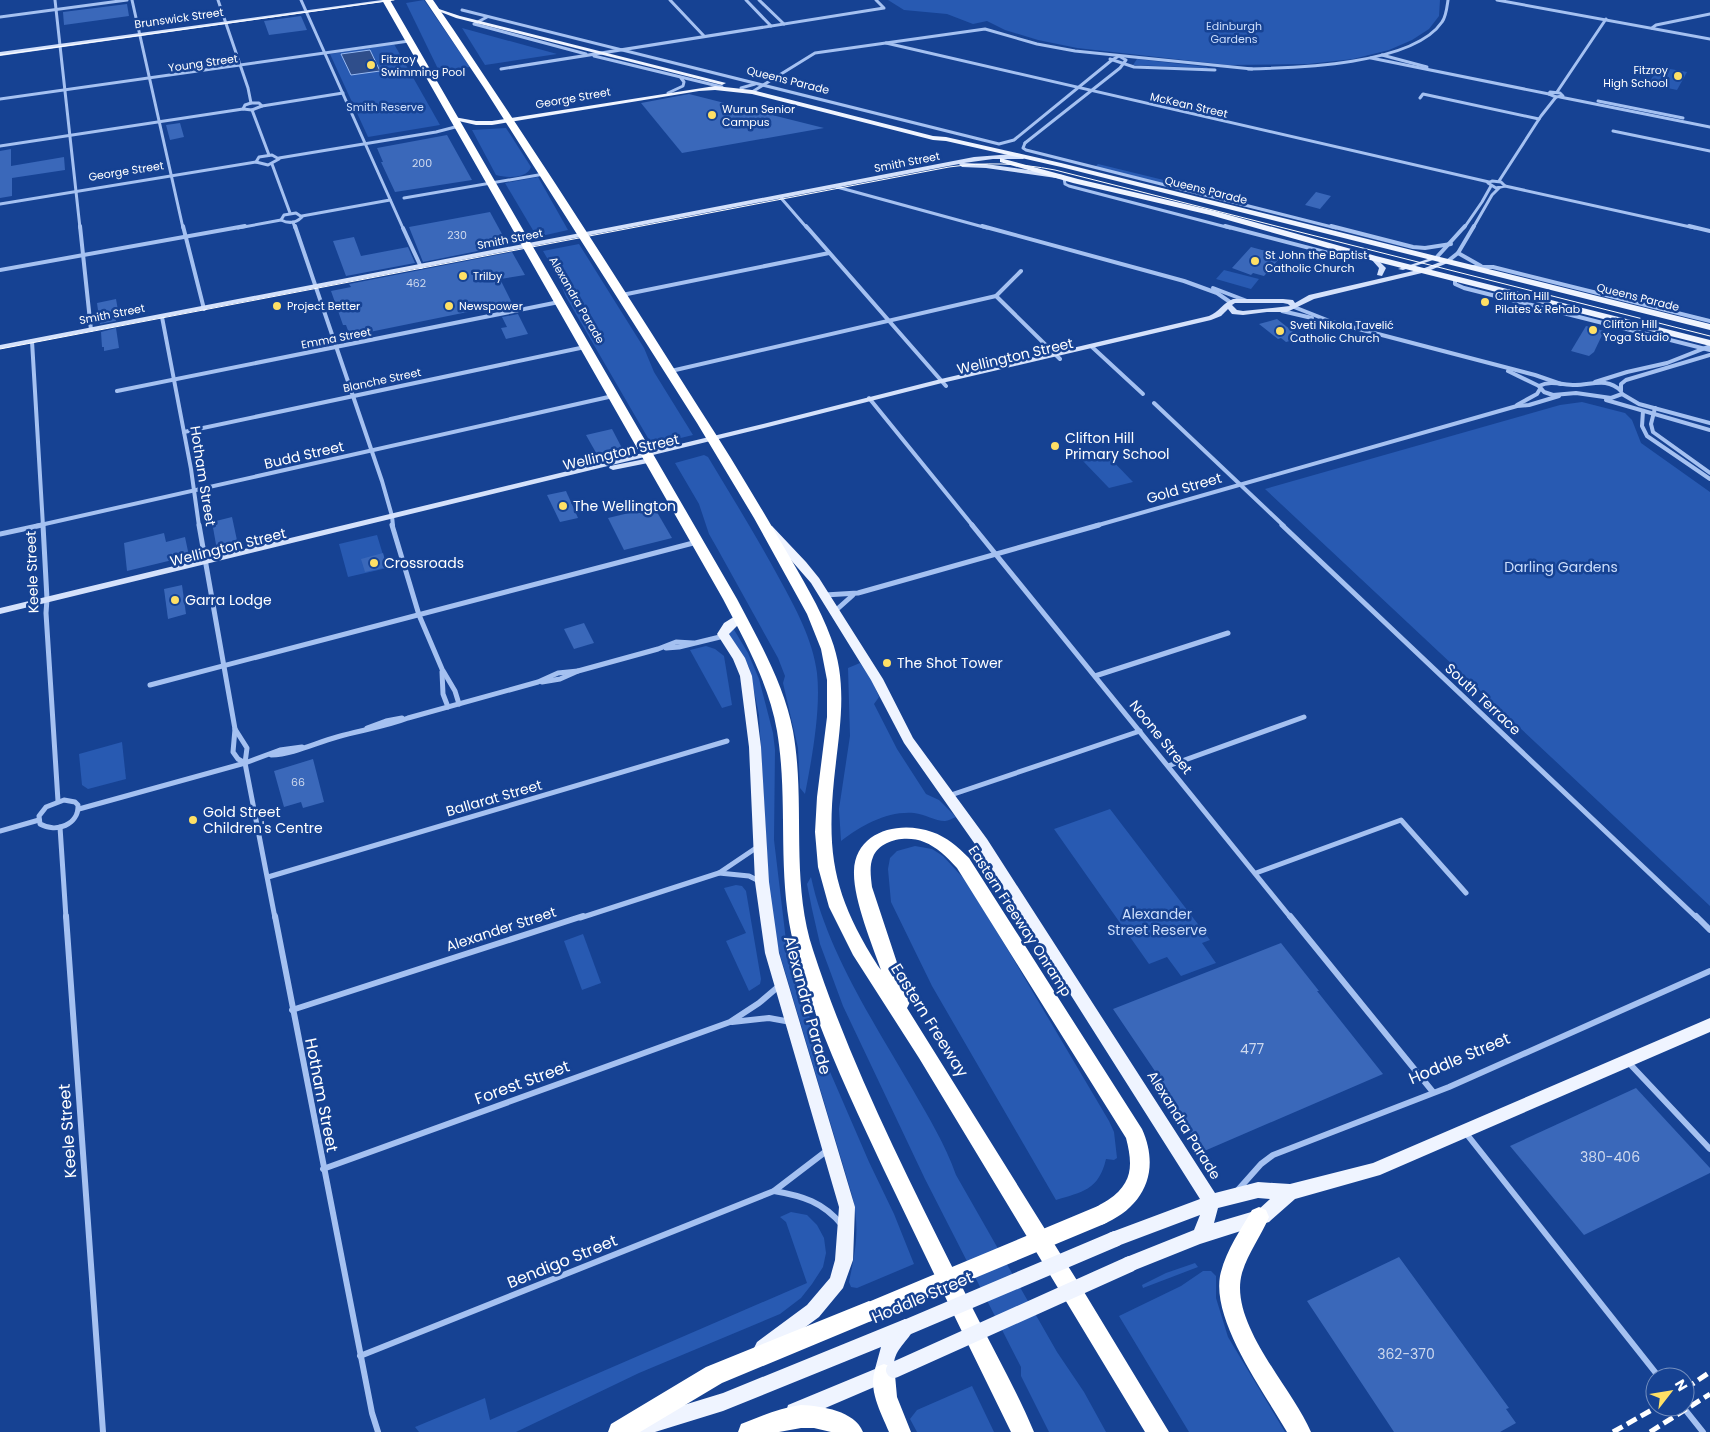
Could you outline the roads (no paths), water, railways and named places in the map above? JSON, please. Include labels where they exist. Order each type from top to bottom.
[{"type":"highway","name":"Alexandra Parade","points":[[386,0],[740,617],[774,688],[785,733],[794,901],[802,942],[820,999],[837,1044],[879,1139],[1023,1432]]},
{"type":"highway","name":"Alexandra Parade","points":[[429,0],[671,371],[802,592]]},
{"type":"highway","name":"Eastern Freeway","points":[[802,592],[823,633],[833,670],[835,711],[823,814],[823,835],[830,885],[841,915],[853,939],[906,1020],[1158,1432]]},
{"type":"highway","name":"Eastern Freeway Onramp","points":[[906,1020],[866,899],[861,869],[865,855],[876,842],[893,834],[908,832],[928,836],[943,845],[956,856],[968,871],[1130,1124],[1138,1144],[1141,1171]]},
{"type":"highway","name":"Hoddle Street","points":[[618,1432],[697,1384],[739,1365],[1101,1215],[1118,1206],[1127,1198],[1137,1183],[1141,1171]]},
{"type":"highway","points":[[1259,1217],[1230,1274],[1228,1290],[1231,1308],[1243,1336],[1300,1432]]},
{"type":"highway","points":[[886,1359],[886,1397],[900,1432]]},
{"type":"highway","points":[[770,1422],[790,1417],[809,1417],[832,1422],[852,1432]]},
{"type":"highway","name":"Hoddle Street","points":[[749,1432],[770,1422]]},
{"type":"main road","name":"Queens Parade","points":[[435,8],[553,43],[602,53],[682,76],[933,138],[1023,156],[1665,313],[1710,327]]},
{"type":"main road","points":[[682,76],[698,85]]},
{"type":"main road","name":"Queens Parade","points":[[698,85],[712,88],[739,89]]},
{"type":"main road","name":"George Street","points":[[456,122],[488,123],[508,120],[668,93],[698,85]]},
{"type":"main road","name":"Queens Parade","points":[[933,138],[938,142],[1063,178],[1212,213],[1373,258],[1708,346]]},
{"type":"main road","name":"Alexandra Parade","points":[[760,520],[802,564],[823,594],[877,679],[908,740],[982,843],[1164,1124],[1210,1202]]},
{"type":"main road","points":[[724,636],[726,628],[740,617]]},
{"type":"main road","name":"Alexandra Parade","points":[[724,636],[739,658],[746,676],[754,747],[762,882],[772,953],[847,1207],[847,1231],[840,1275],[828,1296],[802,1321],[739,1365]]},
{"type":"main road","name":"Hoddle Street","points":[[770,1422],[886,1359],[894,1339],[905,1328],[1115,1239],[1210,1202],[1234,1195],[1258,1190],[1290,1192],[1374,1170],[1710,1026]]},
{"type":"main road","name":"Hoddle Street","points":[[625,1432],[723,1402],[886,1359],[1200,1236],[1259,1217],[1290,1192]]},
{"type":"main road","points":[[1200,1236],[1206,1224],[1210,1202]]},
{"type":"street","points":[[55,0],[68,135],[91,330]]},
{"type":"street","points":[[0,17],[128,0]]},
{"type":"street","points":[[132,0],[185,237],[204,308]]},
{"type":"street","points":[[218,0],[252,103]]},
{"type":"street","points":[[301,0],[421,267]]},
{"type":"street","name":"Brunswick Street","points":[[0,54],[386,0]]},
{"type":"street","points":[[670,0],[704,36]]},
{"type":"street","points":[[746,0],[771,26]]},
{"type":"street","points":[[759,0],[784,24]]},
{"type":"street","points":[[832,16],[878,7],[875,0]]},
{"type":"street","points":[[501,69],[884,8],[875,0]]},
{"type":"street","points":[[1083,52],[1123,65],[1147,68],[1252,69],[1314,67],[1371,58],[1400,50],[1427,37],[1446,17],[1448,0]]},
{"type":"street","points":[[1497,0],[1710,38]]},
{"type":"street","points":[[1520,4],[1526,0]]},
{"type":"street","name":"Queens Parade","points":[[462,10],[1003,144],[1013,140],[1025,143],[1023,146],[1025,150],[1087,167],[1417,248],[1451,244]]},
{"type":"street","points":[[1652,28],[1658,24],[1710,14]]},
{"type":"street","points":[[477,22],[487,17]]},
{"type":"street","points":[[1371,58],[1550,93],[1558,92],[1606,20]]},
{"type":"street","points":[[739,89],[774,76],[813,54],[988,29],[1030,42],[1083,52],[1252,69]]},
{"type":"street","points":[[553,43],[567,36]]},
{"type":"street","name":"Young Street","points":[[0,99],[409,41]]},
{"type":"street","name":"Queens Parade","points":[[553,43],[591,55],[682,76]]},
{"type":"street","name":"McKean Street","points":[[886,43],[1490,184],[1499,188]]},
{"type":"street","points":[[1382,55],[1560,96],[1710,126]]},
{"type":"street","points":[[1013,140],[1119,56]]},
{"type":"street","points":[[1025,143],[1123,65],[1126,60],[1119,56]]},
{"type":"street","points":[[668,93],[683,86],[682,76]]},
{"type":"street","points":[[752,92],[774,76]]},
{"type":"street","points":[[1558,92],[1560,96]]},
{"type":"street","points":[[0,146],[243,109],[252,110],[262,106],[344,93]]},
{"type":"street","points":[[1420,98],[1423,94],[1539,119]]},
{"type":"street","points":[[1229,304],[1248,301],[1284,301],[1342,287],[1436,258],[1451,244],[1490,184],[1499,181],[1539,119],[1560,96]]},
{"type":"street","points":[[243,109],[245,105],[252,103],[259,103],[262,106]]},
{"type":"street","points":[[252,110],[269,155]]},
{"type":"street","points":[[1042,116],[1053,119]]},
{"type":"street","name":"George Street","points":[[279,158],[365,143],[456,122]]},
{"type":"street","points":[[1613,132],[1710,151]]},
{"type":"street","points":[[269,155],[279,158],[278,161],[272,164],[261,165],[256,162],[259,157],[269,155]]},
{"type":"street","name":"Smith Street","points":[[0,348],[781,198],[962,161],[992,156],[1023,156]]},
{"type":"street","name":"George Street","points":[[0,204],[256,162]]},
{"type":"street","points":[[272,164],[290,213]]},
{"type":"street","points":[[945,166],[983,166],[1063,178]]},
{"type":"street","points":[[404,198],[544,174]]},
{"type":"street","points":[[1499,181],[1505,186]]},
{"type":"street","points":[[1294,306],[1317,296],[1424,271],[1448,261],[1458,253],[1492,196],[1499,188],[1505,186],[1710,233]]},
{"type":"street","points":[[837,187],[1149,273],[1213,288],[1248,301]]},
{"type":"street","points":[[781,198],[944,384]]},
{"type":"street","points":[[281,220],[282,217],[290,213],[302,216],[390,200]]},
{"type":"street","points":[[0,270],[281,220],[293,222],[301,219],[302,216]]},
{"type":"street","points":[[293,222],[371,451],[402,554],[403,566],[419,615],[442,669],[455,691],[459,704]]},
{"type":"street","points":[[621,295],[829,253]]},
{"type":"street","name":"Queens Parade","points":[[1458,253],[1477,267]]},
{"type":"street","points":[[1373,258],[1383,268],[1380,275]]},
{"type":"street","points":[[671,371],[996,296],[1021,271]]},
{"type":"street","points":[[1184,281],[1217,293],[1236,312],[1248,313]]},
{"type":"street","points":[[996,296],[1058,356]]},
{"type":"street","points":[[1284,301],[1332,322]]},
{"type":"street","name":"Emma Street","points":[[118,391],[559,302]]},
{"type":"street","name":"Wellington Street","points":[[1094,348],[1212,318],[1222,313],[1229,304]]},
{"type":"street","name":"Wellington Street","points":[[0,611],[46,602],[392,519],[1058,356],[1248,313],[1265,310],[1289,310],[1294,306]]},
{"type":"street","points":[[1281,310],[1500,368],[1535,375],[1561,384]]},
{"type":"street","name":"Queens Parade","points":[[1665,313],[1710,321]]},
{"type":"street","name":"Hotham Street","points":[[162,316],[195,491],[198,524],[235,728],[233,752],[238,759],[245,763]]},
{"type":"street","name":"Keele Street","points":[[32,341],[58,802]]},
{"type":"street","points":[[1540,388],[1547,382],[1578,385],[1595,382],[1629,371],[1667,363],[1708,346]]},
{"type":"street","name":"Queens Parade","points":[[1708,346],[1710,350]]},
{"type":"street","name":"Blanche Street","points":[[184,432],[584,347]]},
{"type":"street","points":[[1094,348],[1143,394]]},
{"type":"street","points":[[1500,368],[1548,394],[1559,396],[1576,394],[1614,398],[1621,392],[1621,384],[1626,380],[1710,355]]},
{"type":"street","points":[[1595,382],[1610,384],[1632,401],[1710,423]]},
{"type":"street","name":"Gold Street","points":[[1517,406],[1537,394],[1540,388]]},
{"type":"street","name":"Budd Street","points":[[0,534],[613,396]]},
{"type":"street","name":"Gold Street","points":[[823,594],[834,596],[858,592],[1517,406],[1559,396]]},
{"type":"street","points":[[1594,396],[1710,430]]},
{"type":"street","name":"Noone Street","points":[[871,401],[1434,1092]]},
{"type":"street","name":"South Terrace","points":[[1154,403],[1710,930]]},
{"type":"street","points":[[1643,411],[1655,408]]},
{"type":"street","points":[[1655,408],[1651,426],[1655,435],[1710,473]]},
{"type":"street","points":[[1643,411],[1642,426],[1647,436],[1710,479]]},
{"type":"street","points":[[150,685],[697,542]]},
{"type":"street","name":"Gold Street","points":[[834,613],[846,600],[858,592]]},
{"type":"street","name":"Wellington Street","points":[[0,616],[46,602]]},
{"type":"street","points":[[1095,676],[1228,633]]},
{"type":"street","points":[[79,809],[271,755],[287,754],[302,747],[362,730],[387,726],[408,718],[538,682],[560,679],[578,671],[658,649],[678,648],[693,642],[724,636]]},
{"type":"street","points":[[442,669],[443,694],[448,707]]},
{"type":"street","points":[[1168,766],[1304,717]]},
{"type":"street","name":"Hotham Street","points":[[235,728],[247,748],[245,763],[292,1010],[360,1356],[378,1432]]},
{"type":"street","points":[[948,797],[1140,731]]},
{"type":"street","name":"Ballarat Street","points":[[268,877],[727,741]]},
{"type":"street","points":[[70,800],[78,805],[79,809],[76,817],[60,827],[44,827],[39,820],[46,808],[58,802],[70,800]]},
{"type":"street","points":[[0,831],[39,820]]},
{"type":"street","points":[[1256,873],[1401,820],[1466,893]]},
{"type":"street","name":"Keele Street","points":[[60,827],[71,1005],[103,1432]]},
{"type":"street","name":"Alexander Street","points":[[292,1010],[719,873],[759,846]]},
{"type":"street","name":"Alexander Street","points":[[719,873],[749,876],[762,882]]},
{"type":"street","name":"Hoddle Street","points":[[1234,1195],[1261,1164],[1273,1155],[1434,1092],[1710,971]]},
{"type":"street","name":"Forest Street","points":[[730,1022],[781,984]]},
{"type":"street","name":"Forest Street","points":[[323,1168],[730,1022],[769,1018],[791,1022]]},
{"type":"street","points":[[1628,1061],[1710,1149]]},
{"type":"street","points":[[1465,1132],[1651,1367]]},
{"type":"street","name":"Bendigo Street","points":[[360,1356],[774,1191],[829,1148]]},
{"type":"street","points":[[774,1191],[803,1197],[824,1205],[847,1231]]},
{"type":"street","points":[[1691,1417],[1703,1432]]},
{"type":"tram line","points":[[0,55],[394,0]]},
{"type":"tram line","points":[[0,349],[949,167],[976,164],[1015,165],[1055,170],[1710,336]]},
{"type":"railway","points":[[1695,1382],[1710,1372]]},
{"type":"railway","points":[[1650,1432],[1710,1394]]},
{"type":"railway","points":[[1613,1432],[1645,1414]]},
{"type":"place","name":"Fitzroy Swimming Pool","points":[[371,65]]},
{"type":"place","name":"Fitzroy High School","points":[[1678,76]]},
{"type":"place","name":"Wurun Senior Campus","points":[[712,115]]},
{"type":"place","name":"St John the Baptist Catholic Church","points":[[1255,261]]},
{"type":"place","name":"Trilby","points":[[463,276]]},
{"type":"place","name":"Clifton Hill Pilates & Rehab","points":[[1485,302]]},
{"type":"place","name":"Project Better","points":[[277,306]]},
{"type":"place","name":"Newspower","points":[[449,306]]},
{"type":"place","name":"Clifton Hill Yoga Studio","points":[[1593,330]]},
{"type":"place","name":"Sveti Nikola Tavelić Catholic Church","points":[[1280,331]]},
{"type":"place","name":"Clifton Hill Primary School","points":[[1055,446]]},
{"type":"place","name":"The Wellington","points":[[563,506]]},
{"type":"place","name":"Crossroads","points":[[374,563]]},
{"type":"place","name":"Garra Lodge","points":[[175,600]]},
{"type":"place","name":"The Shot Tower","points":[[887,663]]},
{"type":"place","name":"Gold Street Children's Centre","points":[[193,820]]},
{"type":"park label","name":"Edinburgh Gardens","points":[[1234,32]]},
{"type":"park label","name":"Smith Reserve","points":[[385,107]]},
{"type":"park label","name":"Darling Gardens","points":[[1561,567]]},
{"type":"park label","name":"Alexander Street Reserve","points":[[1157,922]]}]
